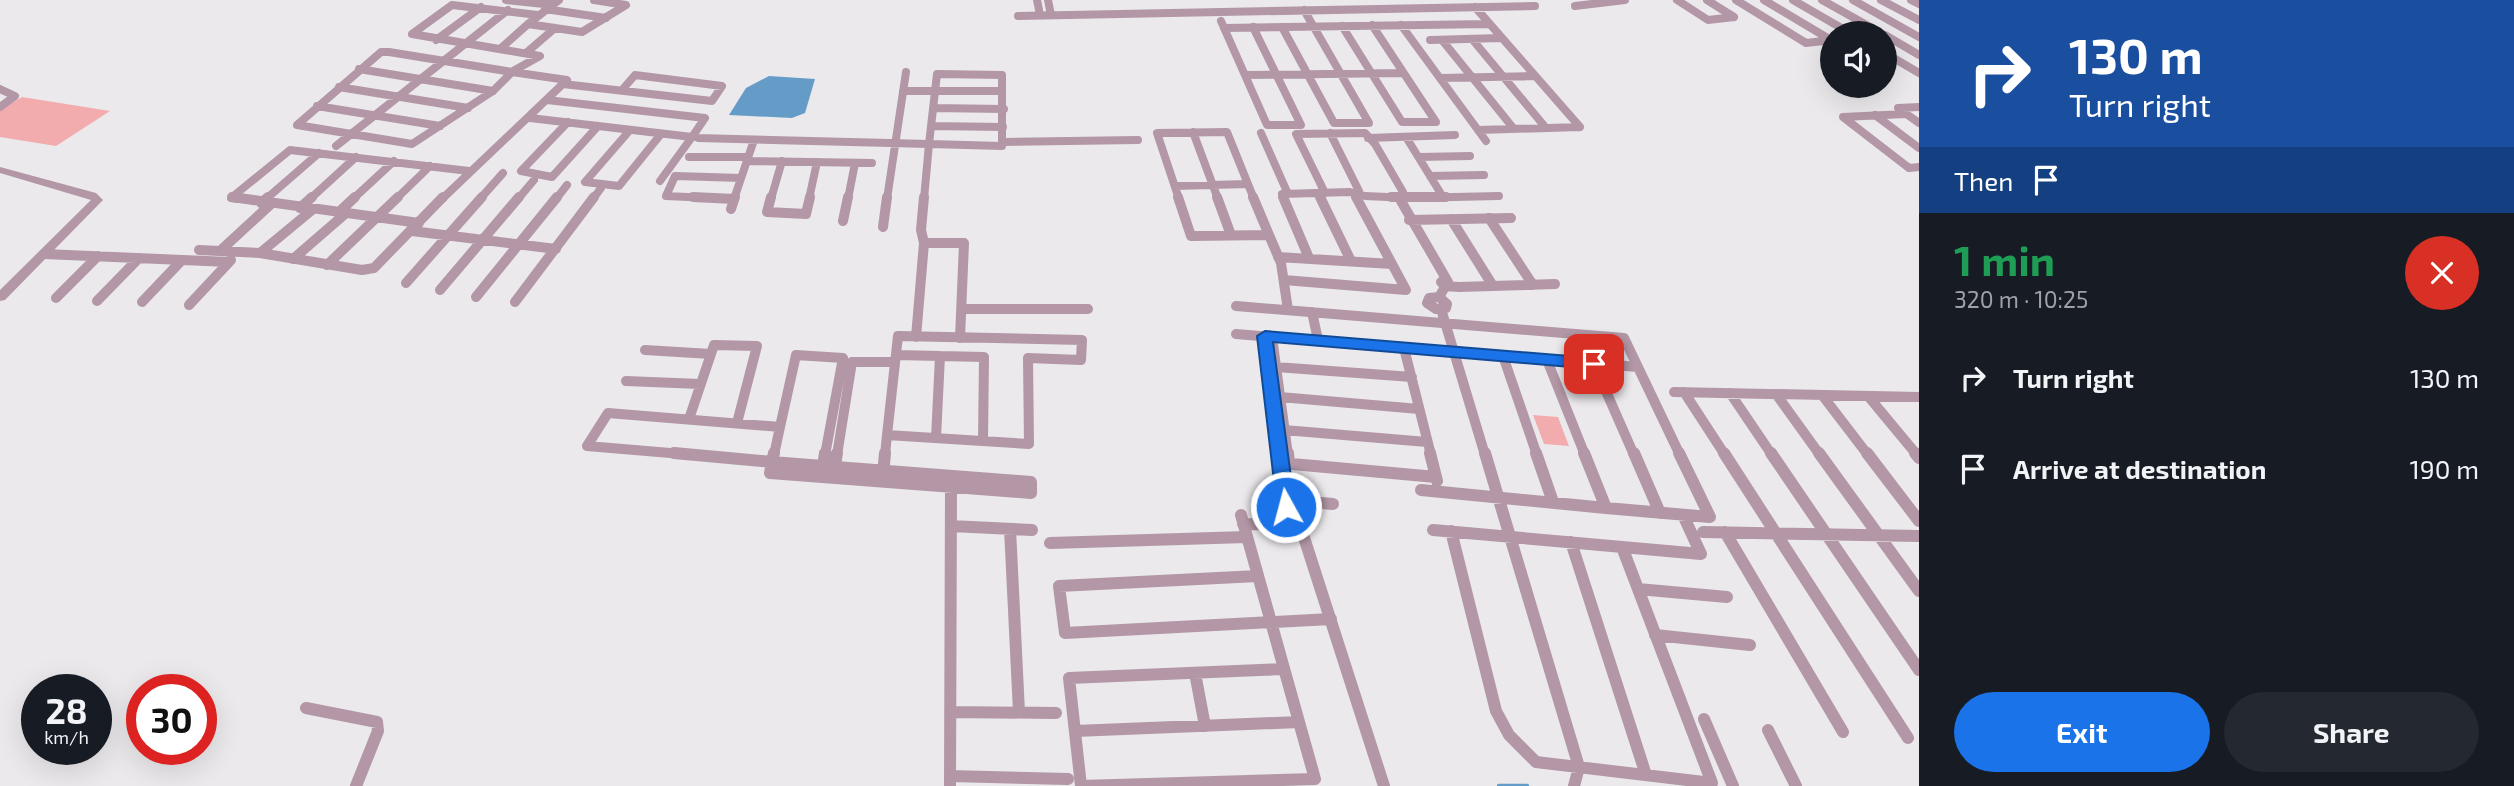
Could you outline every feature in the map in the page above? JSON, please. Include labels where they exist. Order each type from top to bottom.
[{"type":"street","points":[[506,0],[544,4],[549,0]]},
{"type":"street","points":[[500,49],[559,0]]},
{"type":"street","points":[[528,24],[582,32],[625,4],[594,0]]},
{"type":"street","points":[[1037,0],[1040,15]]},
{"type":"street","points":[[1048,0],[1051,15]]},
{"type":"street","points":[[1283,0],[1289,11]]},
{"type":"street","points":[[1400,0],[1406,9]]},
{"type":"street","points":[[1575,6],[1625,0]]},
{"type":"street","points":[[1677,0],[1708,20],[1734,17],[1707,0]]},
{"type":"street","points":[[1736,0],[1807,43],[1820,41]]},
{"type":"street","points":[[1764,0],[1820,33]]},
{"type":"street","points":[[1793,0],[1829,21]]},
{"type":"street","points":[[1822,0],[1860,21]]},
{"type":"street","points":[[1853,0],[1919,37]]},
{"type":"street","points":[[1881,0],[1919,20]]},
{"type":"street","points":[[1911,0],[1919,4]]},
{"type":"street","points":[[199,250],[260,253],[370,270],[469,171],[530,118],[567,80],[512,72],[444,61],[381,52],[297,125],[412,144],[493,90],[512,72],[540,57],[412,34],[449,6],[481,6],[538,15]]},
{"type":"street","points":[[436,40],[481,6]]},
{"type":"street","points":[[1018,16],[1535,6]]},
{"type":"street","points":[[1475,7],[1580,127],[1478,130]]},
{"type":"street","points":[[545,9],[606,18]]},
{"type":"street","points":[[337,146],[508,10]]},
{"type":"street","points":[[1282,27],[1334,124],[1369,123],[1304,10]]},
{"type":"street","points":[[1253,27],[1301,125],[1267,125],[1222,24],[1282,27],[1489,24]]},
{"type":"street","points":[[1342,26],[1402,122],[1436,122],[1372,25]]},
{"type":"street","points":[[1401,25],[1486,141]]},
{"type":"street","points":[[526,53],[555,28]]},
{"type":"street","points":[[1897,41],[1919,37]]},
{"type":"street","points":[[1430,40],[1502,38]]},
{"type":"street","points":[[1472,39],[1546,128]]},
{"type":"street","points":[[1442,40],[1514,129]]},
{"type":"street","points":[[1897,42],[1919,55]]},
{"type":"street","points":[[1897,61],[1919,74]]},
{"type":"street","points":[[359,69],[493,90]]},
{"type":"street","points":[[883,227],[906,72]]},
{"type":"street","points":[[1245,75],[1403,73]]},
{"type":"street","points":[[530,118],[695,138],[754,140],[895,143],[929,144],[1002,146],[1002,75],[937,74],[929,144],[921,230],[924,243],[916,337]]},
{"type":"street","points":[[563,84],[712,101],[722,86],[635,75],[622,90]]},
{"type":"street","points":[[1440,78],[1535,76]]},
{"type":"street","points":[[339,87],[468,108]]},
{"type":"street","points":[[0,89],[15,96],[0,107]]},
{"type":"street","points":[[903,91],[1002,91]]},
{"type":"street","points":[[547,100],[705,118],[695,138],[660,181]]},
{"type":"street","points":[[317,106],[440,126]]},
{"type":"street","points":[[1919,107],[1898,108],[1919,123]]},
{"type":"street","points":[[933,108],[1004,109]]},
{"type":"street","points":[[1906,114],[1843,117],[1909,168],[1919,167]]},
{"type":"street","points":[[1875,115],[1919,148]]},
{"type":"street","points":[[568,122],[521,171],[552,177],[598,126]]},
{"type":"street","points":[[931,125],[1003,127]]},
{"type":"street","points":[[630,130],[585,182],[619,186],[661,134]]},
{"type":"street","points":[[1193,132],[1231,235]]},
{"type":"street","points":[[1269,235],[1191,236],[1157,133],[1227,132],[1278,257],[1288,310]]},
{"type":"street","points":[[1261,132],[1288,194]]},
{"type":"street","points":[[1350,261],[1296,134],[1365,132],[1445,286],[1440,303],[1579,767],[1574,786]]},
{"type":"street","points":[[1284,280],[1406,290],[1356,198],[1359,191],[1330,133]]},
{"type":"street","points":[[1368,138],[1455,135]]},
{"type":"street","points":[[1406,136],[1443,197]]},
{"type":"street","points":[[731,209],[754,140]]},
{"type":"street","points":[[1003,142],[1138,140]]},
{"type":"street","points":[[469,171],[288,151],[231,198],[379,218],[448,235],[556,248]]},
{"type":"street","points":[[220,251],[319,153]]},
{"type":"street","points":[[689,156],[872,163]]},
{"type":"street","points":[[1419,157],[1470,156]]},
{"type":"street","points":[[300,208],[356,157]]},
{"type":"street","points":[[293,259],[394,161]]},
{"type":"street","points":[[782,161],[767,212],[806,214],[817,162]]},
{"type":"street","points":[[843,221],[855,163]]},
{"type":"street","points":[[327,265],[379,218],[430,166]]},
{"type":"street","points":[[0,170],[96,197],[95,204],[0,297]]},
{"type":"street","points":[[406,283],[503,173]]},
{"type":"street","points":[[1430,176],[1484,175]]},
{"type":"street","points":[[734,199],[666,196],[676,176],[741,178]]},
{"type":"street","points":[[440,290],[534,180]]},
{"type":"street","points":[[1175,186],[1248,184]]},
{"type":"street","points":[[477,297],[567,186]]},
{"type":"street","points":[[515,302],[601,188]]},
{"type":"street","points":[[1309,258],[1282,194],[1499,196]]},
{"type":"street","points":[[260,253],[312,209]]},
{"type":"street","points":[[1489,218],[1533,285]]},
{"type":"street","points":[[1409,220],[1511,218]]},
{"type":"street","points":[[1451,219],[1493,286]]},
{"type":"street","points":[[924,243],[964,243],[960,338]]},
{"type":"street","points":[[189,305],[237,252]]},
{"type":"street","points":[[44,254],[229,262]]},
{"type":"street","points":[[56,298],[98,256]]},
{"type":"street","points":[[1278,257],[1392,264]]},
{"type":"street","points":[[97,301],[139,258]]},
{"type":"street","points":[[142,302],[182,260]]},
{"type":"street","points":[[1445,286],[1555,284]]},
{"type":"street","points":[[1236,306],[1624,338],[1710,517],[1421,490]]},
{"type":"street","points":[[962,309],[1088,309]]},
{"type":"street","points":[[1312,312],[1318,341]]},
{"type":"street","points":[[1236,334],[1638,367]]},
{"type":"street","points":[[883,476],[887,435],[895,358],[898,336],[1082,341],[1081,360],[1028,358],[1029,444],[887,435]]},
{"type":"street","points":[[1269,337],[1276,367],[1284,430],[1286,504],[1333,504]]},
{"type":"street","points":[[1269,337],[1285,464]]},
{"type":"street","points":[[689,419],[714,345],[757,346],[737,423]]},
{"type":"street","points":[[1404,348],[1439,491]]},
{"type":"street","points":[[645,350],[710,354]]},
{"type":"street","points":[[830,470],[843,358],[796,355],[770,473],[830,470],[951,487],[1031,493],[1031,482],[883,476]]},
{"type":"street","points":[[830,470],[852,362],[940,356],[984,357],[983,441]]},
{"type":"street","points":[[936,438],[940,356]]},
{"type":"street","points":[[1503,356],[1553,502]]},
{"type":"street","points":[[1547,360],[1606,508]]},
{"type":"street","points":[[1594,364],[1660,513]]},
{"type":"street","points":[[1276,367],[1412,377]]},
{"type":"street","points":[[626,381],[701,384]]},
{"type":"street","points":[[1908,738],[1776,533],[1679,392],[1917,399]]},
{"type":"street","points":[[1730,393],[1919,670]]},
{"type":"street","points":[[1776,394],[1919,591]]},
{"type":"street","points":[[1822,395],[1919,521]]},
{"type":"street","points":[[1868,396],[1919,458]]},
{"type":"street","points":[[1280,397],[1419,409]]},
{"type":"street","points":[[772,462],[587,446],[608,413],[780,427]]},
{"type":"street","points":[[1284,430],[1427,442]]},
{"type":"street","points":[[1285,464],[1436,477]]},
{"type":"street","points":[[951,487],[950,781],[1068,779]]},
{"type":"street","points":[[1433,530],[1701,554],[1683,515]]},
{"type":"street","points":[[1244,525],[1315,779],[1081,786],[1069,678],[1284,670]]},
{"type":"street","points":[[1050,543],[1244,525],[1300,525],[1384,786]]},
{"type":"street","points":[[951,526],[1032,530]]},
{"type":"street","points":[[1010,529],[1019,712]]},
{"type":"street","points":[[1451,531],[1496,711],[1509,735],[1536,762],[1712,783],[1622,547]]},
{"type":"street","points":[[1703,532],[1919,536]]},
{"type":"street","points":[[1725,532],[1843,732]]},
{"type":"street","points":[[1571,542],[1646,775]]},
{"type":"street","points":[[1258,576],[1059,586],[1065,634],[1331,620]]},
{"type":"street","points":[[1638,589],[1727,597]]},
{"type":"street","points":[[1656,635],[1750,645]]},
{"type":"street","points":[[1195,673],[1205,726]]},
{"type":"street","points":[[306,708],[377,722],[378,731],[356,786]]},
{"type":"street","points":[[950,712],[1056,713]]},
{"type":"street","points":[[1704,719],[1733,786]]},
{"type":"street","points":[[1075,731],[1299,722]]},
{"type":"street","points":[[1768,730],[1796,786]]},
{"type":"shaded area","points":[[22,97],[110,111],[56,146],[0,137],[0,110]]},
{"type":"shaded area","points":[[1533,415],[1558,417],[1569,446],[1544,444]]},
{"type":"water","points":[[769,76],[815,79],[805,113],[792,118],[729,115],[746,88]]},
{"type":"waterway","points":[[1499,786],[1527,786]]},
{"type":"route","points":[[1286,507],[1265,336],[1594,364]]}]
